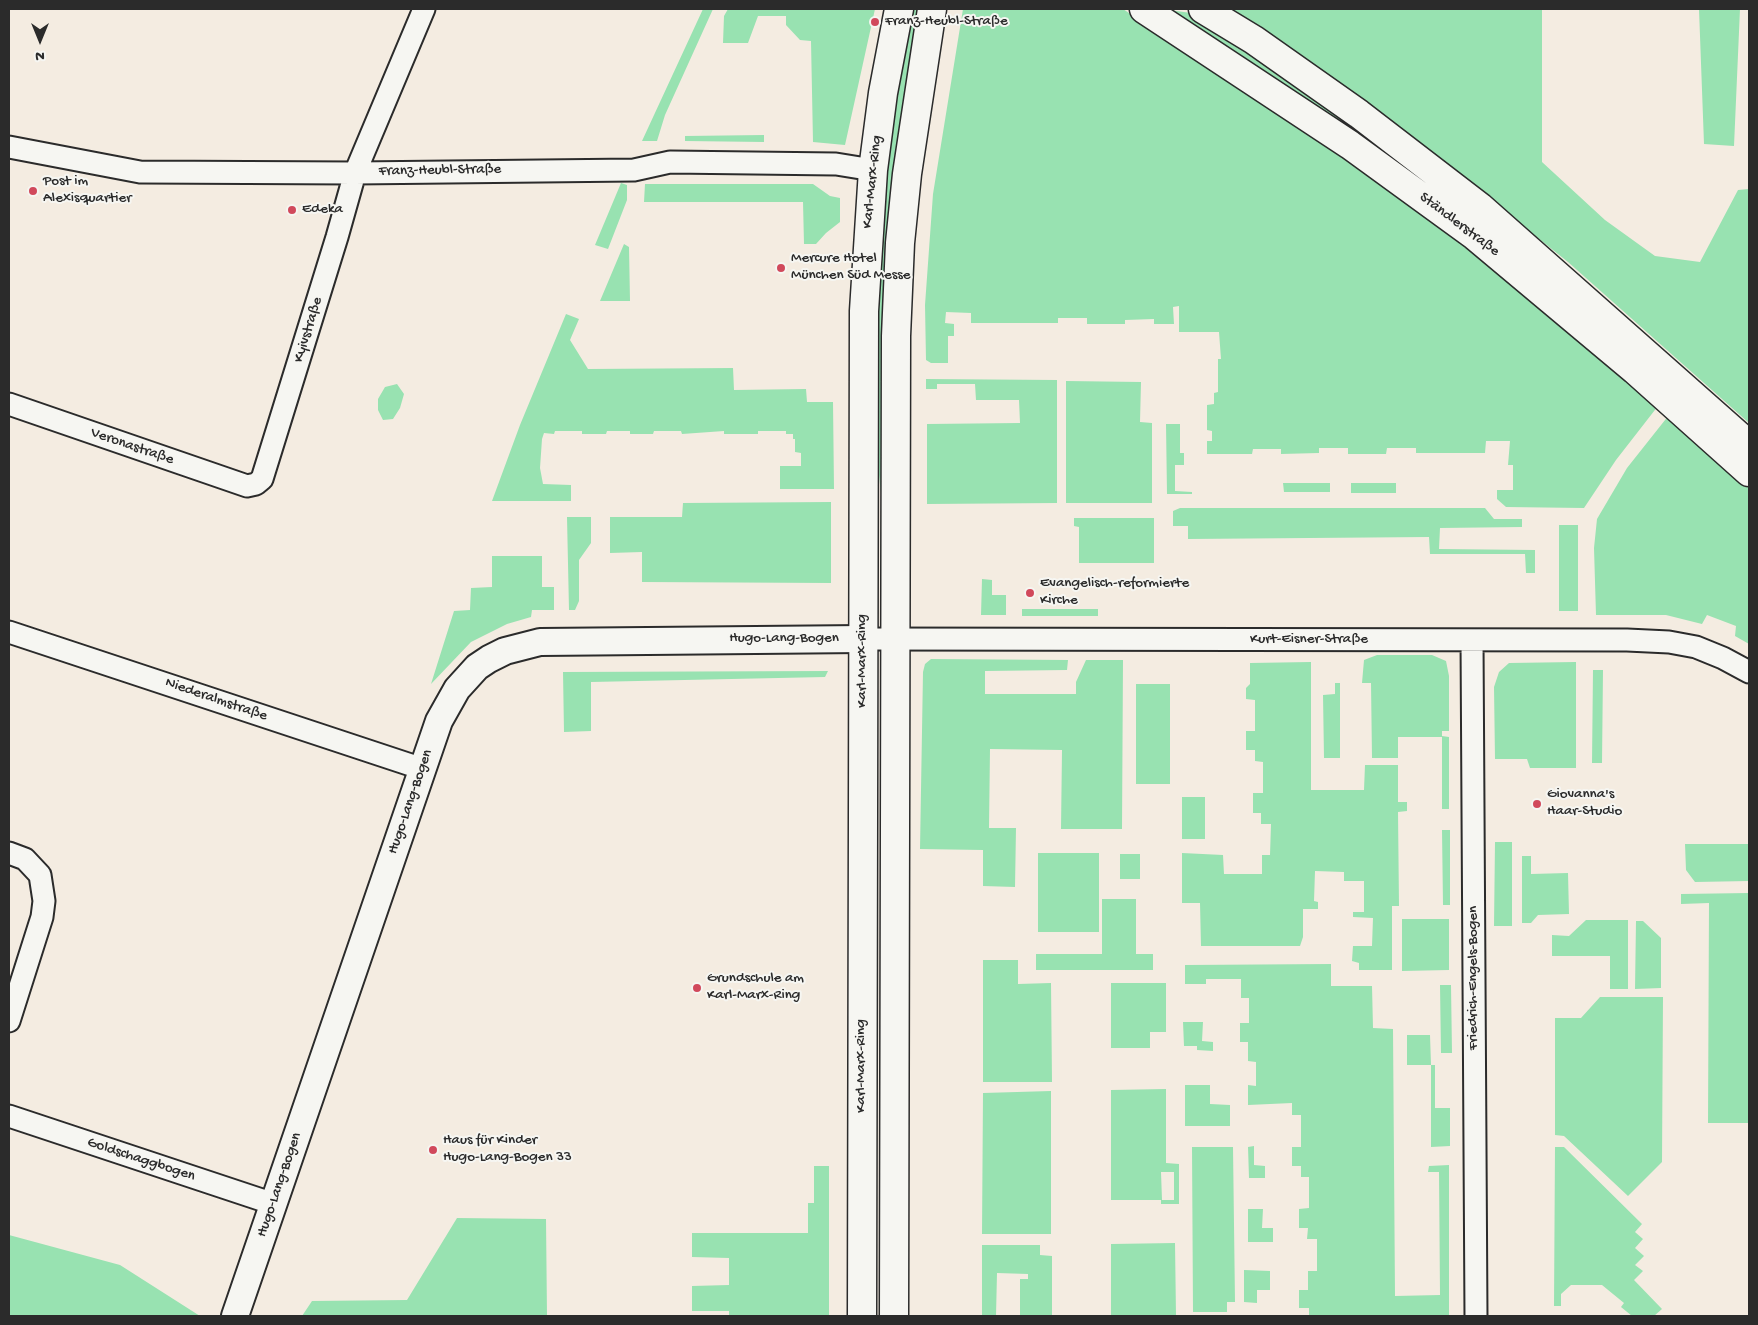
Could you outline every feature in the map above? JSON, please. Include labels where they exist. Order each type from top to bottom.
[{"type":"main road","name":"Karl-Marx-Ring","points":[[862,1316],[864,311],[873,170],[883,93],[899,9]]},
{"type":"main road","points":[[894,1316],[896,336],[900,243],[911,136],[932,9]]},
{"type":"main road","name":"Ständlerstraße","points":[[1144,9],[1350,145],[1468,231],[1554,300],[1749,472]]},
{"type":"main road","name":"Ständlerstraße","points":[[1203,9],[1254,40],[1351,108],[1480,207],[1749,445]]},
{"type":"street","name":"Kyivstraße","points":[[256,484],[262,479],[355,173],[424,9]]},
{"type":"street","name":"Franz-Heubl-Straße","points":[[9,147],[140,172],[355,173],[634,170],[670,162],[836,164],[873,170]]},
{"type":"street","name":"Veronastraße","points":[[9,404],[246,486],[256,484]]},
{"type":"street","name":"Niederalmstraße","points":[[9,632],[423,769]]},
{"type":"street","name":"Kurt-Eisner-Straße","points":[[863,639],[1669,642],[1696,647],[1723,658],[1749,672]]},
{"type":"street","name":"Hugo-Lang-Bogen","points":[[235,1316],[439,721],[457,689],[477,667],[489,659],[514,648],[555,640],[863,639]]},
{"type":"street","name":"Friedrich-Engels-Bogen","points":[[1472,640],[1476,1316]]},
{"type":"street","points":[[9,853],[26,859],[40,875],[44,901],[42,917],[9,1021]]},
{"type":"street","name":"Goldschaggbogen","points":[[9,1116],[274,1204]]},
{"type":"green space","points":[[703,9],[713,9],[665,115],[657,141],[642,141]]},
{"type":"green space","points":[[728,9],[875,9],[845,145],[813,142],[811,41],[800,40],[786,25],[786,16],[758,16],[748,43],[723,43],[724,16]]},
{"type":"green space","points":[[908,9],[917,9],[918,27],[887,599],[880,599],[881,494],[879,475],[873,454],[881,199]]},
{"type":"green space","points":[[963,9],[1123,9],[1367,172],[1469,247],[1658,406],[1616,460],[1584,508],[1506,507],[1497,499],[1497,490],[1513,490],[1513,465],[1508,465],[1510,441],[1486,441],[1485,453],[1416,453],[1416,448],[1387,448],[1386,454],[1348,454],[1348,448],[1319,448],[1319,453],[1281,454],[1281,449],[1253,449],[1252,454],[1207,454],[1207,441],[1212,441],[1212,431],[1207,430],[1207,405],[1214,404],[1214,393],[1218,392],[1218,359],[1221,359],[1219,332],[1179,332],[1179,306],[1173,307],[1174,324],[1154,324],[1154,319],[1125,320],[1125,324],[1087,324],[1087,318],[1058,318],[1058,323],[971,323],[971,313],[946,312],[945,323],[954,324],[954,336],[948,336],[948,363],[931,363],[926,360],[925,305],[933,194]]},
{"type":"green space","points":[[1162,9],[1191,13],[1267,62],[1482,222]]},
{"type":"green space","points":[[1224,9],[1542,9],[1542,162],[1605,220],[1655,256],[1700,262],[1738,190],[1749,189],[1749,423],[1568,262],[1390,120]]},
{"type":"green space","points":[[1699,9],[1740,9],[1734,146],[1704,144]]},
{"type":"green space","points":[[764,135],[764,142],[685,141],[685,136]]},
{"type":"green space","points":[[621,183],[627,185],[627,200],[608,249],[595,245]]},
{"type":"green space","points":[[645,184],[813,184],[830,196],[840,198],[840,222],[816,244],[804,244],[803,202],[644,202]]},
{"type":"green space","points":[[624,244],[629,247],[630,301],[600,301]]},
{"type":"green space","points":[[566,314],[579,319],[570,340],[588,369],[733,368],[734,390],[806,389],[807,402],[833,402],[834,489],[780,489],[780,466],[801,466],[801,453],[795,452],[793,434],[786,434],[786,431],[758,431],[758,434],[724,434],[724,431],[682,434],[681,431],[654,431],[653,434],[630,434],[630,431],[607,431],[606,434],[582,434],[582,431],[555,431],[554,434],[544,433],[542,439],[540,468],[543,484],[571,485],[571,501],[492,501],[520,425]]},
{"type":"green space","points":[[926,379],[1057,380],[1057,503],[927,504],[927,424],[1020,423],[1019,400],[976,400],[975,384],[937,384],[937,389],[926,389]]},
{"type":"green space","points":[[1066,381],[1141,382],[1140,422],[1152,423],[1152,503],[1066,503]]},
{"type":"green space","points":[[397,384],[404,394],[400,408],[393,419],[383,420],[378,410],[378,399],[385,387]]},
{"type":"green space","points":[[1669,415],[1749,486],[1749,644],[1735,636],[1736,626],[1707,615],[1702,624],[1666,615],[1596,615],[1594,548],[1597,519],[1627,468]]},
{"type":"green space","points":[[1166,424],[1180,424],[1180,453],[1184,453],[1184,465],[1175,465],[1175,491],[1192,492],[1192,494],[1167,494]]},
{"type":"green space","points":[[1283,483],[1330,483],[1330,492],[1284,492]]},
{"type":"green space","points":[[1351,483],[1396,483],[1396,493],[1351,493]]},
{"type":"green space","points":[[831,502],[831,583],[642,582],[642,552],[610,553],[610,517],[682,517],[683,503]]},
{"type":"green space","points":[[1180,508],[1485,508],[1494,519],[1522,519],[1522,527],[1440,528],[1439,549],[1535,550],[1535,573],[1526,573],[1525,554],[1430,554],[1429,537],[1188,539],[1188,526],[1173,526],[1173,511]]},
{"type":"green space","points":[[567,517],[591,517],[591,543],[579,560],[579,601],[575,610],[569,610]]},
{"type":"green space","points":[[1074,518],[1154,518],[1154,563],[1079,563],[1079,527],[1074,526]]},
{"type":"green space","points":[[1559,525],[1578,525],[1578,611],[1559,611]]},
{"type":"green space","points":[[492,556],[542,556],[542,587],[554,587],[554,610],[532,610],[531,617],[507,624],[471,642],[431,684],[454,611],[470,610],[471,588],[492,587]]},
{"type":"green space","points":[[982,579],[992,580],[992,595],[1006,595],[1006,615],[981,615]]},
{"type":"green space","points":[[1022,609],[1098,609],[1098,616],[1022,616]]},
{"type":"green space","points":[[1377,655],[1432,655],[1446,661],[1449,676],[1449,731],[1442,731],[1442,736],[1449,737],[1449,809],[1442,809],[1442,737],[1398,737],[1398,758],[1372,758],[1371,683],[1362,683],[1364,660]]},
{"type":"green space","points":[[931,659],[1068,660],[1067,670],[985,671],[985,694],[1076,694],[1076,682],[1086,660],[1123,660],[1122,829],[1061,829],[1062,750],[990,749],[989,828],[1016,828],[1015,887],[983,886],[983,850],[920,849],[923,672],[925,664]]},
{"type":"green space","points":[[1311,662],[1311,790],[1364,790],[1365,765],[1398,765],[1398,802],[1407,802],[1407,811],[1398,812],[1399,906],[1392,906],[1392,970],[1359,970],[1359,963],[1352,961],[1353,946],[1372,946],[1373,918],[1353,917],[1353,912],[1364,912],[1364,881],[1344,881],[1344,872],[1315,871],[1314,901],[1318,902],[1318,909],[1303,909],[1303,937],[1300,946],[1201,946],[1200,903],[1182,903],[1182,853],[1223,855],[1224,874],[1262,874],[1262,855],[1270,855],[1271,824],[1261,824],[1261,813],[1253,813],[1253,793],[1263,793],[1263,762],[1255,761],[1255,750],[1246,750],[1246,731],[1255,731],[1255,700],[1246,699],[1246,688],[1250,684],[1250,663]]},
{"type":"green space","points":[[1576,662],[1576,768],[1530,768],[1527,759],[1495,759],[1494,687],[1499,672],[1509,663]]},
{"type":"green space","points":[[1593,670],[1603,670],[1602,763],[1592,763]]},
{"type":"green space","points":[[828,671],[825,677],[591,682],[591,731],[564,732],[563,672]]},
{"type":"green space","points":[[1335,683],[1340,683],[1340,758],[1324,758],[1323,695],[1335,694]]},
{"type":"green space","points":[[1136,684],[1170,684],[1170,784],[1136,784]]},
{"type":"green space","points":[[1182,797],[1205,797],[1205,839],[1182,839]]},
{"type":"green space","points":[[1442,830],[1450,830],[1450,905],[1443,905]]},
{"type":"green space","points":[[1495,842],[1512,842],[1512,926],[1494,926]]},
{"type":"green space","points":[[1685,844],[1749,844],[1749,881],[1695,882],[1686,870]]},
{"type":"green space","points":[[1038,853],[1099,853],[1099,932],[1038,932]]},
{"type":"green space","points":[[1120,854],[1140,854],[1140,879],[1120,879]]},
{"type":"green space","points":[[1522,856],[1531,856],[1531,874],[1568,873],[1569,914],[1538,915],[1531,923],[1522,923]]},
{"type":"green space","points":[[1749,893],[1749,1123],[1708,1123],[1709,903],[1681,904],[1681,894]]},
{"type":"green space","points":[[1102,899],[1136,899],[1136,954],[1153,954],[1153,970],[1036,970],[1036,954],[1102,954]]},
{"type":"green space","points":[[1402,919],[1449,919],[1449,970],[1402,971]]},
{"type":"green space","points":[[1586,920],[1628,920],[1628,989],[1610,989],[1610,956],[1552,956],[1552,935],[1569,936]]},
{"type":"green space","points":[[1636,921],[1643,921],[1661,938],[1661,988],[1635,989]]},
{"type":"green space","points":[[983,960],[1018,960],[1018,984],[1051,983],[1052,1082],[983,1082]]},
{"type":"green space","points":[[1331,964],[1331,986],[1372,986],[1373,1028],[1393,1029],[1395,1296],[1440,1295],[1439,1172],[1428,1172],[1429,1166],[1449,1165],[1449,1316],[1309,1316],[1309,1308],[1299,1308],[1299,1290],[1308,1290],[1308,1271],[1317,1271],[1317,1239],[1307,1239],[1308,1228],[1299,1228],[1299,1209],[1309,1208],[1309,1177],[1301,1177],[1301,1166],[1292,1166],[1292,1147],[1301,1147],[1301,1115],[1292,1115],[1292,1103],[1248,1105],[1248,1085],[1256,1086],[1256,1062],[1248,1061],[1248,1042],[1240,1042],[1240,1023],[1249,1023],[1249,998],[1241,998],[1241,979],[1206,979],[1206,984],[1185,984],[1185,965]]},
{"type":"green space","points":[[1111,983],[1166,983],[1166,1032],[1150,1032],[1150,1048],[1111,1048]]},
{"type":"green space","points":[[1440,985],[1451,985],[1452,1053],[1441,1053]]},
{"type":"green space","points":[[1600,997],[1663,997],[1662,1162],[1628,1196],[1564,1136],[1555,1135],[1555,1018],[1581,1018]]},
{"type":"green space","points":[[1183,1022],[1203,1022],[1202,1041],[1213,1042],[1213,1051],[1197,1050],[1197,1046],[1184,1046]]},
{"type":"green space","points":[[1407,1035],[1430,1035],[1431,1065],[1407,1065]]},
{"type":"green space","points":[[1431,1065],[1435,1065],[1435,1108],[1450,1108],[1450,1146],[1431,1147]]},
{"type":"green space","points":[[1185,1085],[1210,1085],[1210,1104],[1230,1105],[1230,1126],[1185,1126]]},
{"type":"green space","points":[[1166,1089],[1166,1163],[1179,1164],[1179,1204],[1161,1204],[1161,1200],[1111,1200],[1111,1090]],"holes":[[[1161,1172],[1174,1172],[1174,1200],[1162,1200]]]},
{"type":"green space","points":[[1051,1091],[1051,1234],[982,1234],[983,1093]]},
{"type":"green space","points":[[1254,1146],[1254,1165],[1265,1166],[1265,1178],[1249,1178],[1248,1147]]},
{"type":"green space","points":[[1192,1147],[1233,1147],[1235,1302],[1227,1302],[1227,1312],[1193,1312]]},
{"type":"green space","points":[[1555,1147],[1564,1147],[1642,1224],[1635,1232],[1643,1239],[1635,1248],[1644,1256],[1635,1265],[1643,1271],[1634,1280],[1662,1309],[1654,1316],[1632,1316],[1621,1307],[1624,1303],[1602,1285],[1571,1285],[1561,1294],[1561,1306],[1554,1306]]},
{"type":"green space","points":[[814,1166],[829,1166],[829,1316],[729,1316],[729,1311],[692,1311],[692,1286],[729,1285],[729,1258],[692,1257],[692,1233],[808,1233],[808,1203],[814,1203]]},
{"type":"green space","points":[[1248,1209],[1263,1209],[1262,1228],[1273,1228],[1273,1242],[1248,1242]]},
{"type":"green space","points":[[457,1218],[546,1219],[547,1316],[302,1316],[312,1301],[407,1300]]},
{"type":"green space","points":[[9,1235],[120,1265],[200,1316],[9,1316]]},
{"type":"green space","points":[[1175,1243],[1176,1316],[1111,1316],[1111,1244]]},
{"type":"green space","points":[[982,1245],[1040,1245],[1040,1255],[1052,1256],[1052,1316],[1020,1316],[1020,1279],[1028,1279],[1028,1274],[997,1273],[996,1316],[982,1316]]},
{"type":"green space","points":[[1244,1270],[1270,1271],[1270,1290],[1257,1290],[1257,1303],[1244,1302]]},
{"type":"place","name":"Franz-Heubl-Straße","points":[[875,22]]},
{"type":"place","name":"Post im Alexisquartier","points":[[33,191]]},
{"type":"place","name":"Edeka","points":[[292,210]]},
{"type":"place","name":"Mercure Hotel München Süd Messe","points":[[781,268]]},
{"type":"place","name":"Evangelisch-reformierte Kirche","points":[[1030,593]]},
{"type":"place","name":"Giovanna's Haar-Studio","points":[[1537,804]]},
{"type":"place","name":"Grundschule am Karl-Marx-Ring","points":[[697,988]]},
{"type":"place","name":"Haus für Kinder Hugo-Lang-Bogen 33","points":[[433,1150]]}]
